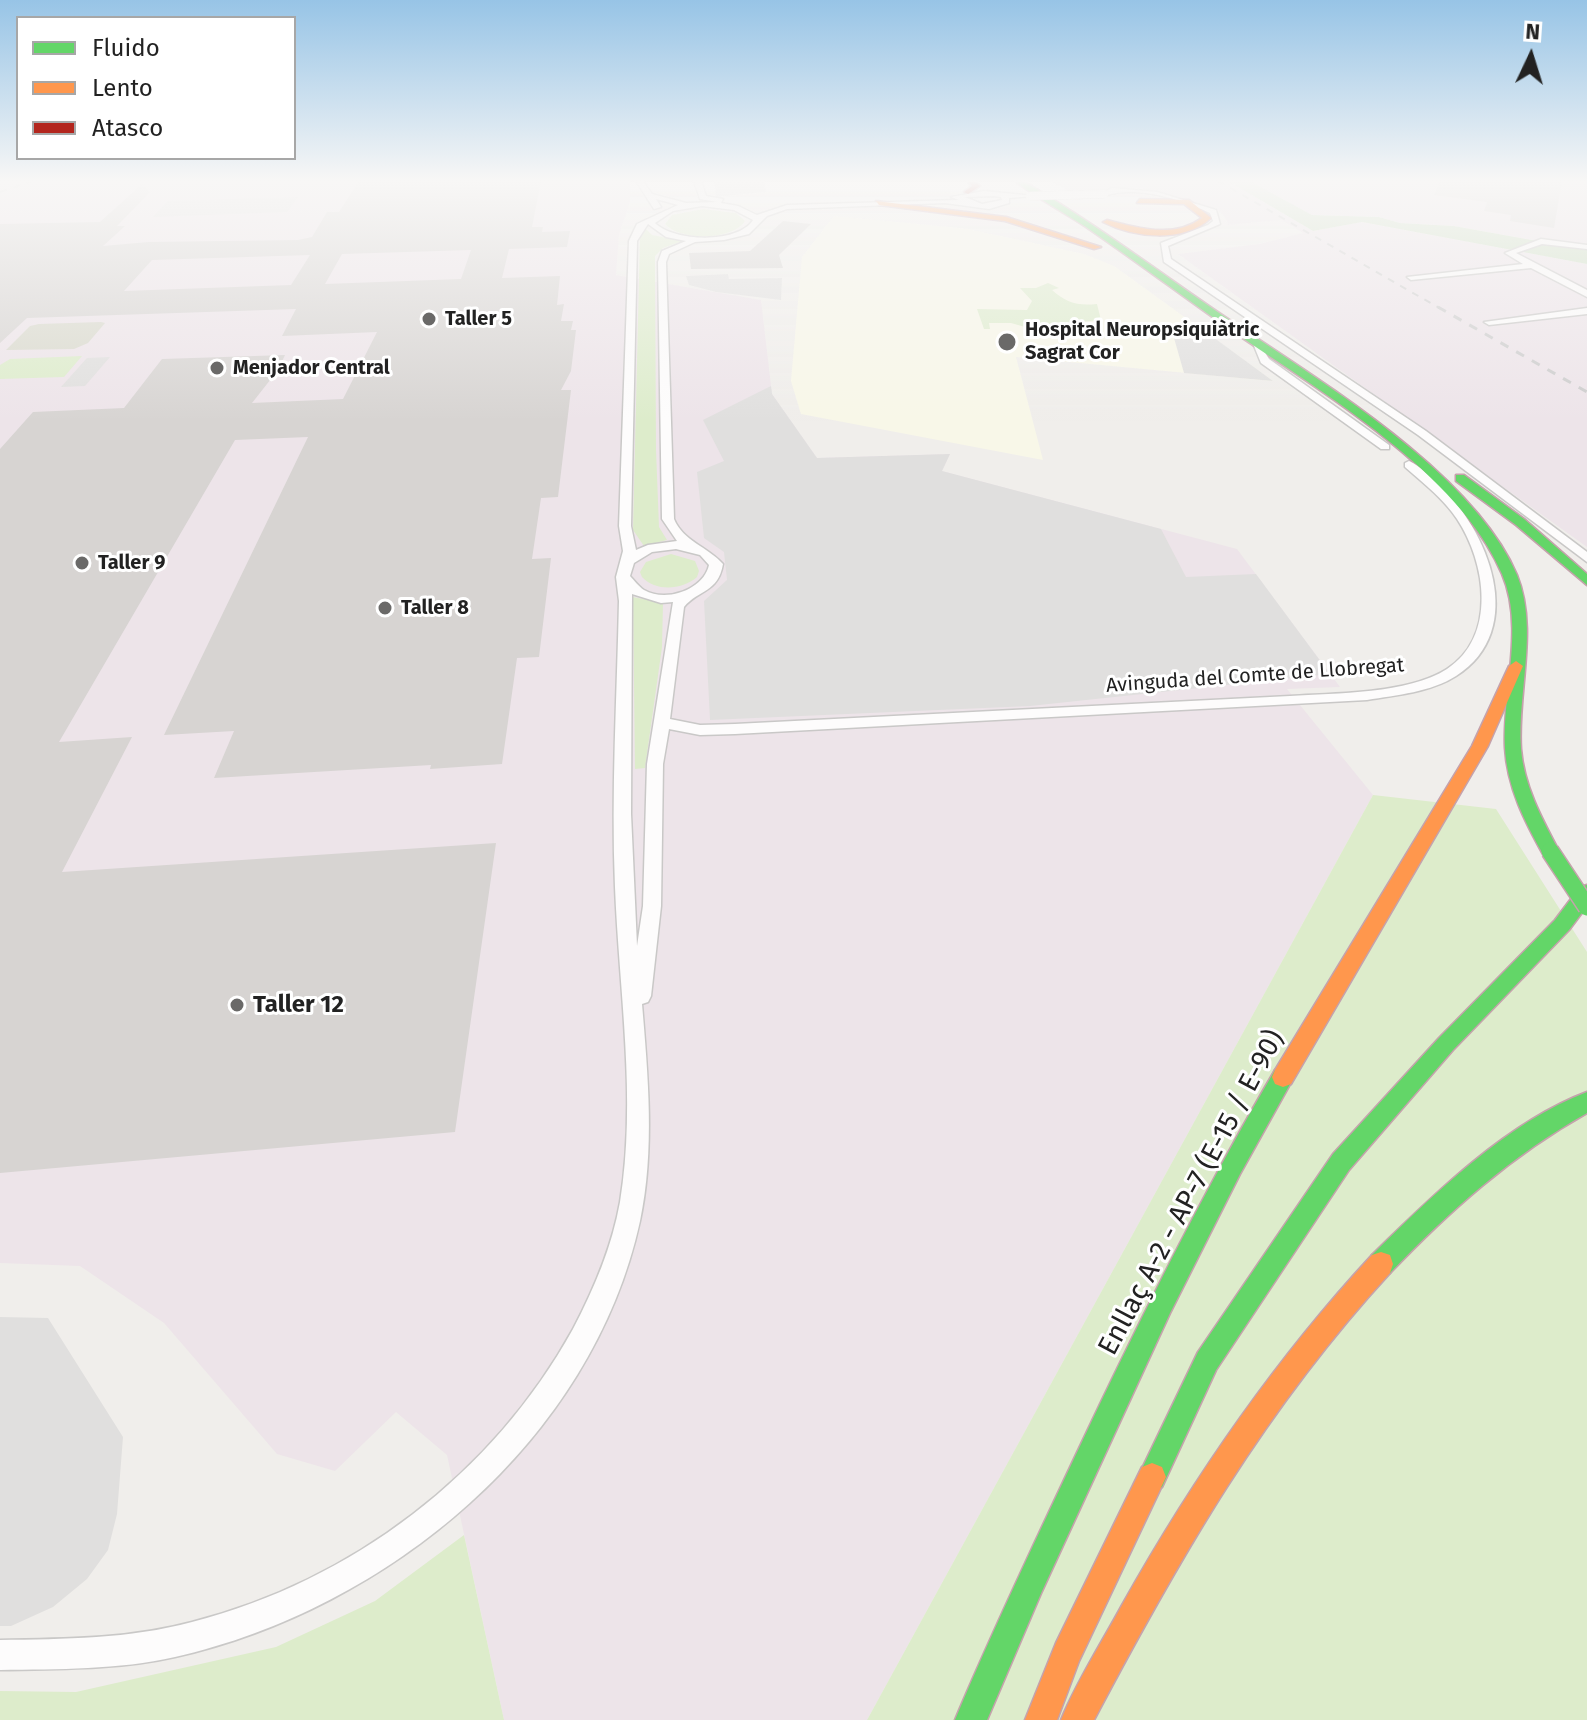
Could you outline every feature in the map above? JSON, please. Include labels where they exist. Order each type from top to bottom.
[{"type":"highway","points":[[1120,261],[1177,288]]},
{"type":"highway","points":[[1125,261],[1135,269]]},
{"type":"highway","points":[[1140,261],[1419,463],[1453,492],[1481,523],[1502,556],[1519,615],[1512,740],[1514,765],[1531,816],[1587,907]]},
{"type":"highway","points":[[1150,261],[1206,297],[1440,463],[1520,522],[1587,581]]},
{"type":"highway","points":[[1351,386],[1440,463]]},
{"type":"highway","points":[[1560,557],[1587,591]]},
{"type":"highway","name":"Enllaç A-2 - AP-7 (E-15 / E-90)","points":[[971,1720],[1004,1639],[1133,1362],[1241,1149],[1480,746],[1516,666]]},
{"type":"highway","points":[[1041,1720],[1067,1654],[1207,1361],[1341,1162],[1446,1044],[1562,925],[1587,892]]},
{"type":"highway","points":[[1077,1720],[1141,1597],[1220,1468],[1296,1359],[1369,1272],[1468,1178],[1547,1121],[1587,1102]]},
{"type":"street","points":[[0,1655],[127,1650],[193,1638],[264,1615],[339,1577],[411,1532],[476,1480],[531,1419],[572,1357],[605,1294],[623,1240],[634,1184],[636,1034],[624,883],[625,569],[630,551],[625,526],[632,261]]},
{"type":"street","points":[[636,1034],[652,906],[655,764],[677,607],[681,600],[701,590],[717,574],[717,565],[702,550],[672,532],[668,519],[662,261]]},
{"type":"street","points":[[1169,261],[1422,433],[1587,558]]},
{"type":"street","points":[[1522,261],[1587,294]]},
{"type":"street","points":[[1411,277],[1529,266]]},
{"type":"street","points":[[1489,322],[1587,311]]},
{"type":"street","name":"Avinguda del Comte de Llobregat","points":[[661,722],[687,729],[712,730],[1301,699],[1397,690],[1450,674],[1480,644],[1491,603],[1483,560],[1472,534],[1456,508],[1427,481],[1265,361],[1255,343]]},
{"type":"street","points":[[701,590],[678,597],[653,597],[638,593],[628,586],[625,569],[636,554],[662,546],[702,550]]},
{"type":"shaded area","points":[[0,261],[617,261],[616,275],[761,300],[772,394],[817,458],[950,454],[942,471],[1237,549],[1340,687],[1287,689],[1373,795],[867,1720],[504,1720],[447,1455],[396,1412],[335,1471],[277,1454],[164,1323],[80,1266],[0,1263]]},
{"type":"shaded area","name":"Hospital Neuropsiquiàtric Sagrat Cor","points":[[802,261],[1102,261],[1114,266],[1273,381],[1016,357],[1043,460],[801,414],[791,381]]},
{"type":"shaded area","points":[[1188,261],[1572,261],[1587,264],[1587,547]]},
{"type":"shaded area","points":[[728,274],[729,279],[782,278],[781,300],[716,292],[689,285],[686,276]]},
{"type":"shaded area","points":[[105,323],[88,343],[74,349],[6,350],[30,326]]},
{"type":"shaded area","points":[[1170,324],[1185,328],[1198,326],[1273,381],[1184,373]]},
{"type":"shaded area","points":[[110,357],[85,386],[61,387],[87,358]]},
{"type":"shaded area","points":[[771,386],[772,394],[817,458],[950,454],[942,471],[1161,529],[1186,577],[1256,574],[1330,674],[1030,706],[710,720],[704,601],[727,580],[724,552],[704,538],[697,472],[724,461],[703,420]]},
{"type":"shaded area","points":[[0,1317],[48,1318],[123,1437],[117,1514],[108,1550],[87,1579],[53,1607],[11,1626],[0,1626]]},
{"type":"green space","points":[[639,261],[655,261],[659,527],[667,540],[644,546],[633,530]]},
{"type":"green space","points":[[1048,283],[1059,288],[1052,290],[1068,301],[1097,304],[1101,320],[1025,327],[1011,323],[989,323],[990,329],[984,329],[977,309],[1027,310],[1032,301],[1020,288],[1036,288]]},
{"type":"green space","points":[[82,356],[64,377],[0,379],[0,365],[10,359]]},
{"type":"green space","points":[[671,554],[695,561],[699,571],[697,577],[684,585],[669,588],[654,585],[642,577],[640,572],[646,562]]},
{"type":"green space","points":[[633,597],[663,603],[662,647],[645,768],[635,769]]},
{"type":"green space","points":[[1373,795],[1496,809],[1587,952],[1587,1720],[867,1720]]},
{"type":"green space","points":[[464,1535],[504,1720],[0,1720],[0,1691],[76,1692],[276,1647],[375,1601]]},
{"type":"building","points":[[0,261],[151,261],[124,291],[291,285],[306,261],[338,261],[325,284],[461,279],[467,261],[506,261],[502,278],[560,276],[557,305],[564,304],[561,321],[573,321],[571,330],[576,330],[571,371],[561,390],[571,390],[558,497],[541,498],[532,559],[551,558],[539,657],[517,658],[502,764],[430,769],[431,765],[214,778],[234,731],[164,735],[308,437],[235,440],[59,742],[132,737],[62,872],[496,843],[455,1132],[0,1173],[0,449],[33,412],[124,408],[162,359],[285,355],[278,370],[252,403],[343,399],[377,332],[282,336],[296,309],[27,318],[0,343]]},
{"type":"building","points":[[690,261],[781,261],[783,268],[691,269]]},
{"type":"railway","points":[[1358,261],[1441,309]]},
{"type":"railway","points":[[1438,307],[1587,392]]},
{"type":"traffic: fast","points":[[1140,261],[1376,427],[1459,500],[1490,537],[1510,575],[1516,596],[1518,640],[1512,728],[1514,763],[1526,802],[1550,851]]},
{"type":"traffic: fast","points":[[1460,478],[1520,522],[1587,581]]},
{"type":"traffic: fast","points":[[1550,851],[1587,907]]},
{"type":"traffic: fast","points":[[1152,1477],[1207,1361],[1341,1162],[1446,1044],[1562,925],[1587,892]]},
{"type":"traffic: fast","points":[[971,1720],[1000,1650],[1162,1304],[1232,1166],[1283,1077]]},
{"type":"traffic: fast","points":[[1381,1264],[1477,1174],[1530,1136],[1587,1102]]},
{"type":"traffic: slow","points":[[1283,1077],[1480,746],[1516,666]]},
{"type":"traffic: slow","points":[[1077,1720],[1142,1599],[1212,1480],[1291,1367],[1334,1314],[1381,1264]]},
{"type":"traffic: slow","points":[[1041,1720],[1067,1654],[1152,1477]]},
{"type":"place","name":"Taller 5","points":[[429,319]]},
{"type":"place","name":"Hospital Neuropsiquiàtric Sagrat Cor","points":[[1007,342]]},
{"type":"place","name":"Menjador Central","points":[[217,368]]},
{"type":"place","name":"Taller 9","points":[[82,563]]},
{"type":"place","name":"Taller 8","points":[[385,608]]},
{"type":"place","name":"Taller 12","points":[[237,1005]]}]
